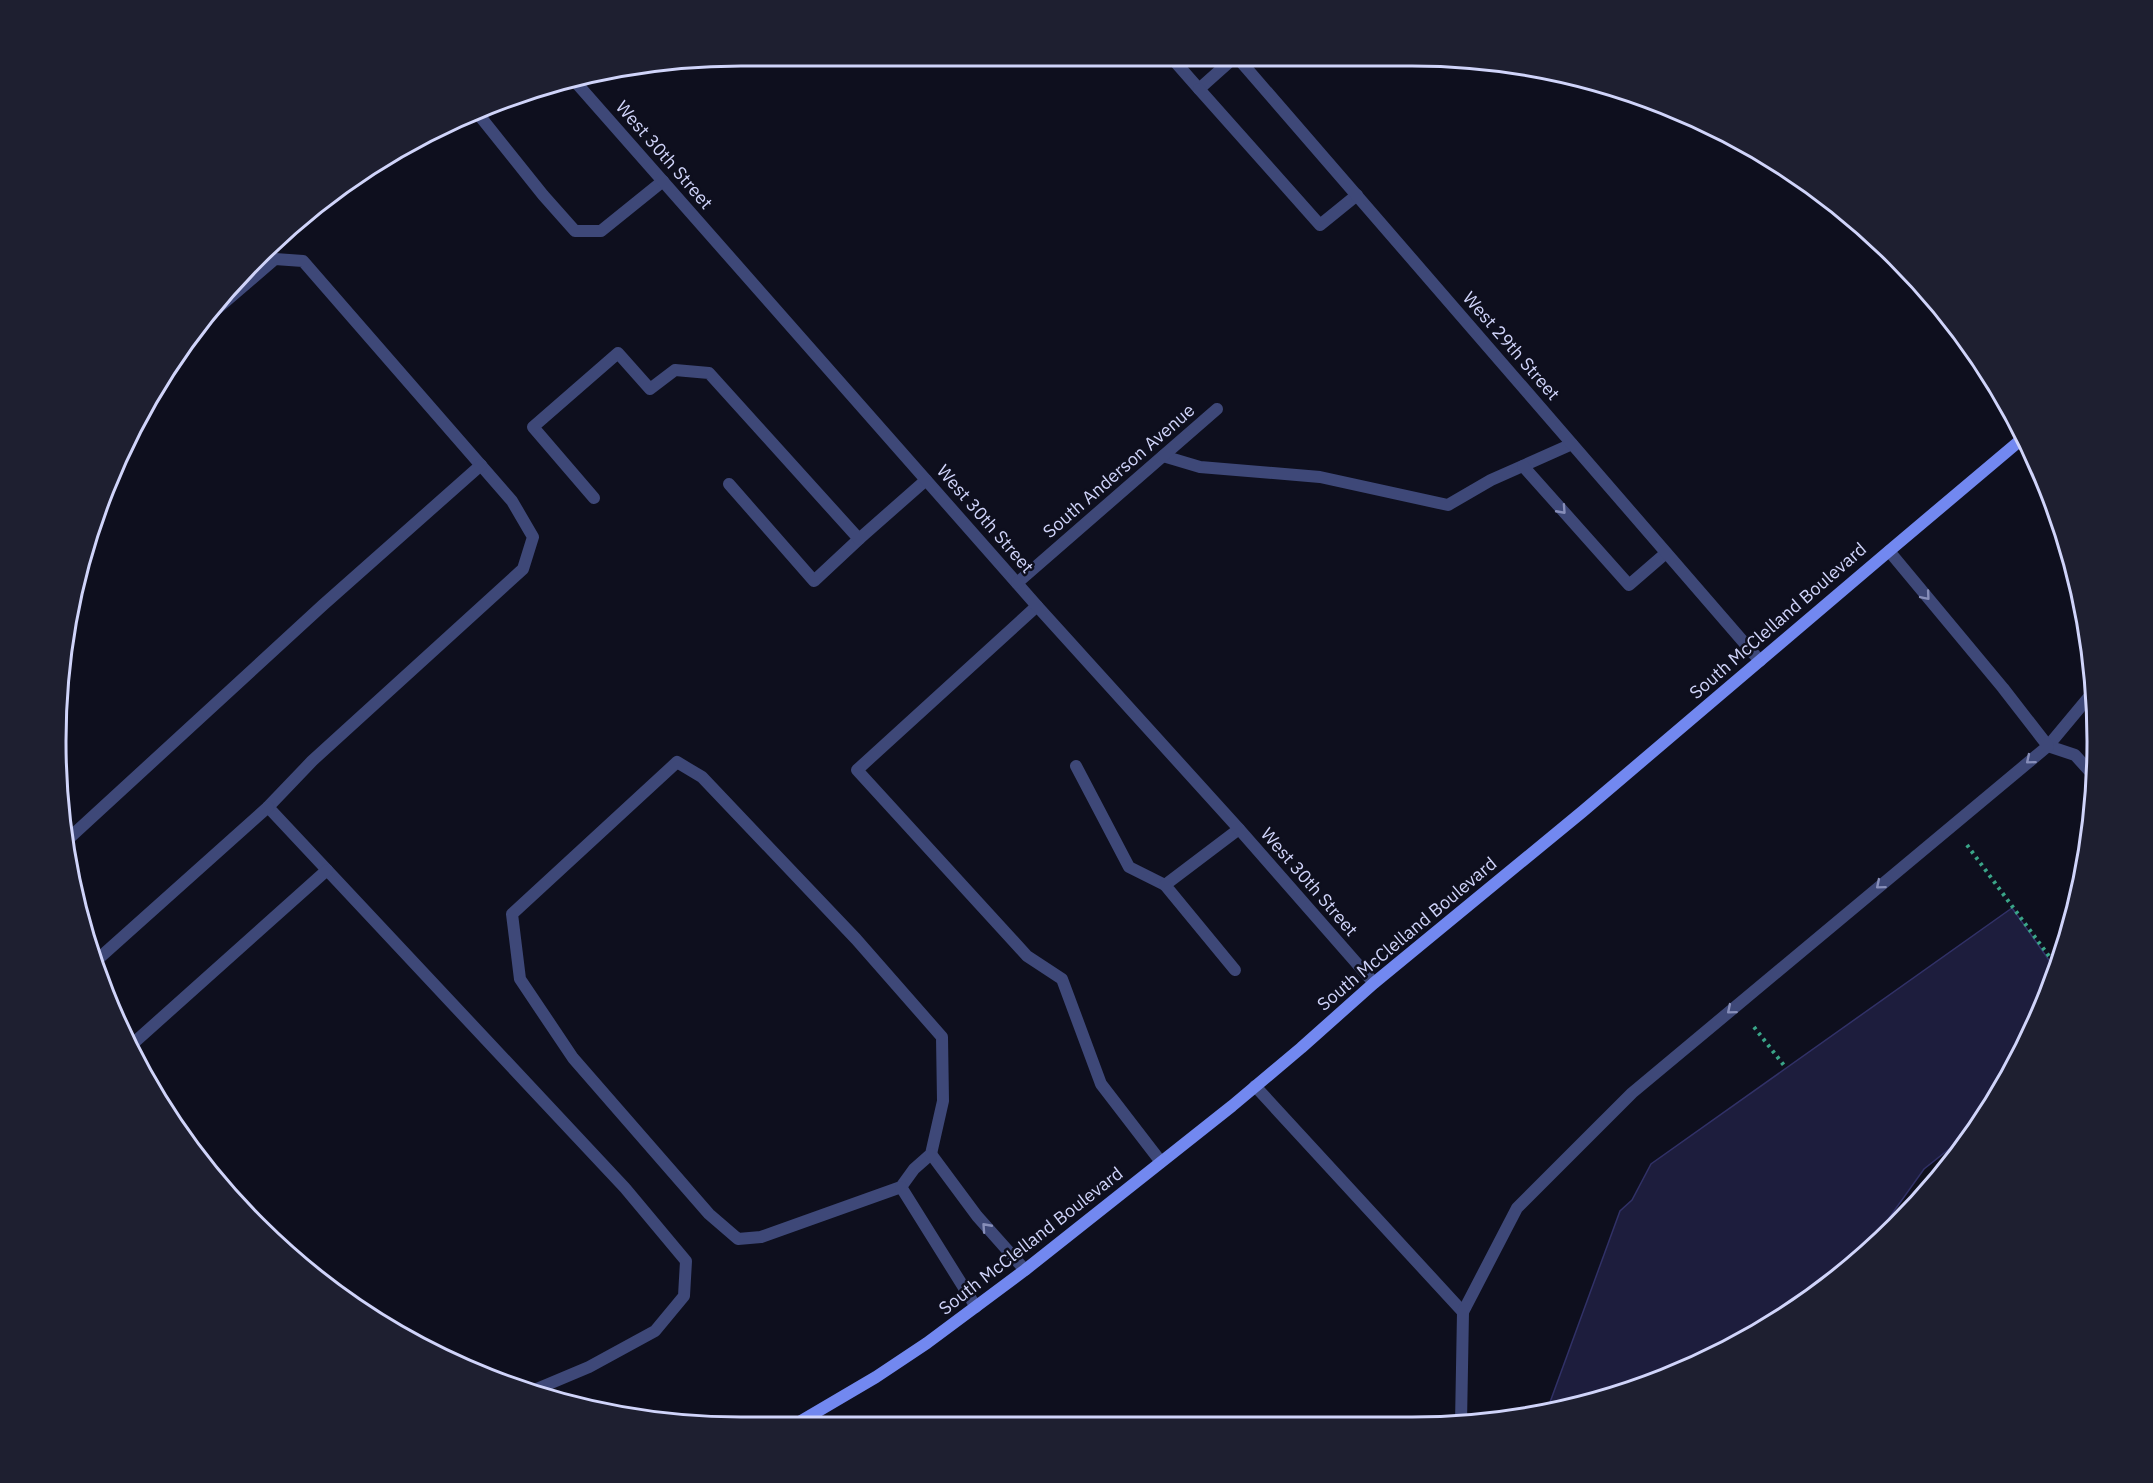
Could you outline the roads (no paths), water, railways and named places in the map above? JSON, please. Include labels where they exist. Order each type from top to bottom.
[{"type":"main road","name":"South McClelland Boulevard","points":[[809,1417],[876,1377],[927,1343],[1025,1270],[1161,1162],[1301,1048],[1374,982],[1582,812],[1888,550],[2017,444]]},
{"type":"street","points":[[1179,66],[1320,225],[1357,195]]},
{"type":"street","points":[[1199,89],[1225,66]]},
{"type":"street","name":"West 29th Street","points":[[1245,66],[1760,661]]},
{"type":"street","name":"West 30th Street","points":[[579,86],[1037,606],[1374,982]]},
{"type":"street","points":[[481,118],[543,195],[576,231],[601,231],[663,181]]},
{"type":"street","points":[[101,956],[268,807],[312,761],[523,569],[533,537],[512,501],[303,261],[275,259],[243,287]]},
{"type":"street","points":[[594,498],[532,428],[618,353],[650,389],[675,370],[710,373],[859,539]]},
{"type":"street","name":"South Anderson Avenue","points":[[1017,583],[1217,409]]},
{"type":"street","points":[[1163,456],[1200,467],[1320,477],[1448,505],[1491,480],[1572,444]]},
{"type":"street","points":[[73,835],[323,605],[481,465]]},
{"type":"street","points":[[1523,466],[1629,585],[1666,553]]},
{"type":"street","points":[[729,484],[814,581],[926,480]]},
{"type":"street","points":[[1888,550],[2048,746],[2075,754],[2086,767]]},
{"type":"street","points":[[1037,606],[856,770],[1027,956],[1062,979],[1101,1084],[1161,1162]]},
{"type":"street","points":[[1461,1415],[1463,1312],[1517,1208],[1632,1093],[2048,746],[2086,700]]},
{"type":"street","points":[[677,762],[702,777],[856,939],[942,1037],[943,1101],[931,1154],[914,1169],[901,1187],[761,1237],[738,1239],[709,1214],[573,1058],[520,979],[512,914],[677,762]]},
{"type":"street","points":[[1076,766],[1129,867],[1166,885],[1235,970]]},
{"type":"street","points":[[268,807],[625,1188],[686,1261],[684,1296],[655,1331],[589,1367],[542,1387]]},
{"type":"street","points":[[1166,885],[1239,829]]},
{"type":"street","points":[[136,1041],[327,870]]},
{"type":"street","points":[[1255,1086],[1463,1312]]},
{"type":"street","points":[[931,1154],[977,1216],[1025,1270]]},
{"type":"street","points":[[901,1187],[976,1307]]}]
